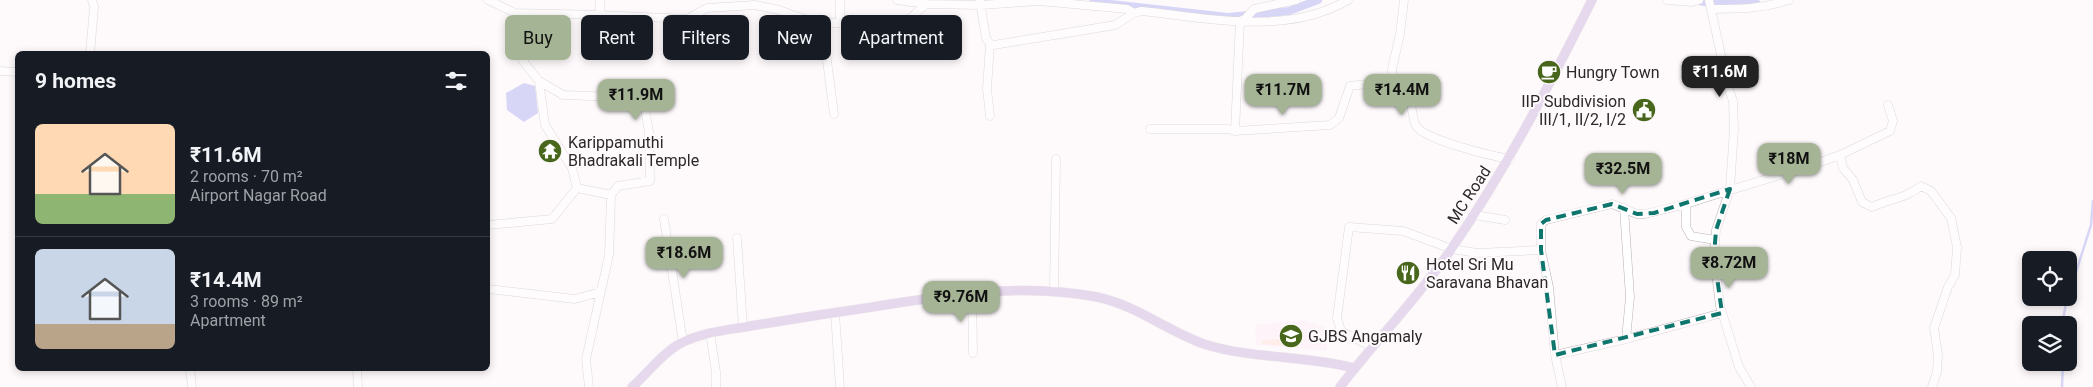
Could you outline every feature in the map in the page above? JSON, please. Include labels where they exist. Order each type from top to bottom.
[{"type":"main road","name":"MC Road","points":[[1340,387],[1452,249],[1475,215],[1510,159],[1544,97],[1592,0]]},
{"type":"main road","points":[[632,387],[666,354],[684,342],[710,333],[992,290],[1054,291],[1097,297],[1126,306],[1204,343],[1268,355],[1334,363],[1354,368]]},
{"type":"street","points":[[90,51],[94,6],[92,0]]},
{"type":"street","points":[[488,0],[515,13],[600,15],[600,0]]},
{"type":"street","points":[[840,0],[840,23]]},
{"type":"street","points":[[897,0],[926,4],[1039,2],[1268,22],[1311,16],[1348,0]]},
{"type":"street","points":[[1127,0],[1130,11]]},
{"type":"street","points":[[1235,131],[1242,20],[1254,9],[1296,0]]},
{"type":"street","points":[[1392,81],[1392,69],[1400,34],[1404,0]]},
{"type":"street","points":[[1668,0],[1696,1]]},
{"type":"street","points":[[1709,0],[1728,87],[1733,101],[1734,157],[1730,189],[1716,230],[1714,256],[1722,313],[1739,367],[1751,387]]},
{"type":"street","points":[[1712,9],[1752,9],[1789,0]]},
{"type":"street","points":[[980,3],[986,38],[990,44],[987,89],[990,116]]},
{"type":"street","points":[[653,17],[687,19],[707,4],[755,5],[793,15]]},
{"type":"street","points":[[831,23],[906,22],[926,4]]},
{"type":"street","points":[[990,44],[1115,26],[1130,11]]},
{"type":"street","points":[[515,13],[523,62],[538,81],[563,95],[643,98],[649,132],[650,182],[618,186],[611,195],[609,255],[586,359],[590,387]]},
{"type":"street","points":[[827,60],[834,114]]},
{"type":"street","points":[[0,71],[15,72]]},
{"type":"street","points":[[538,81],[545,125],[572,168],[577,188]]},
{"type":"street","points":[[1150,129],[1228,129],[1235,131],[1330,125],[1339,118],[1350,86],[1392,81],[1408,88],[1413,106],[1415,126],[1423,132],[1472,152],[1510,159]]},
{"type":"street","points":[[1562,387],[1555,355],[1549,287],[1541,247],[1541,224],[1546,220],[1612,204],[1637,214],[1645,214],[1686,204],[1730,189],[1790,173],[1840,155],[1890,131],[1893,121],[1888,105]]},
{"type":"street","points":[[1840,155],[1843,168],[1853,180],[1862,202],[1872,206],[1899,199],[1921,186],[1931,191],[1951,218],[1957,247],[1955,275],[1948,286],[1934,328],[1938,356],[1937,372],[1932,387]]},
{"type":"street","points":[[1054,291],[1056,159]]},
{"type":"street","points":[[577,188],[611,195]]},
{"type":"street","points":[[490,225],[552,219],[577,188]]},
{"type":"street","points":[[1686,204],[1686,227],[1690,236],[1715,240]]},
{"type":"street","points":[[1624,208],[1630,297],[1626,339]]},
{"type":"street","points":[[1475,215],[1504,220]]},
{"type":"street","points":[[664,219],[684,342]]},
{"type":"street","points":[[1372,347],[1341,331],[1338,326],[1337,318],[1349,227],[1403,231],[1452,249],[1490,253],[1541,247]]},
{"type":"street","points":[[736,238],[743,327]]},
{"type":"street","points":[[490,289],[575,299],[600,292]]},
{"type":"street","points":[[972,293],[973,353]]},
{"type":"street","points":[[835,313],[840,387]]},
{"type":"street","points":[[1555,355],[1626,339],[1722,313]]},
{"type":"street","points":[[710,333],[716,372],[716,387]]},
{"type":"street","points":[[190,371],[192,387]]},
{"type":"street","points":[[357,371],[358,387]]},
{"type":"highlighted area","points":[[1730,189],[1716,230],[1714,256],[1722,313],[1555,355],[1541,250],[1541,224],[1546,220],[1612,204],[1637,214],[1654,213]]},
{"type":"shaded area","name":"GJBS Angamaly","points":[[1303,320],[1327,328],[1327,351],[1256,345],[1255,325]]},
{"type":"shaded area","points":[[1298,337],[1298,347],[1262,344],[1262,341]]},
{"type":"water","points":[[524,83],[535,86],[538,113],[524,122],[507,110],[506,93]]},
{"type":"waterway","points":[[1093,2],[1228,17],[1289,11],[1318,0]]},
{"type":"waterway","points":[[1694,0],[1710,3],[1757,4]]},
{"type":"waterway","points":[[2077,269],[2091,225],[2093,201]]},
{"type":"waterway","points":[[2064,316],[2066,306]]},
{"type":"waterway","points":[[2062,387],[2063,371]]},
{"type":"place","name":"Hungry Town","points":[[1549,72]]},
{"type":"place","name":"IIP Subdivision III/1, II/2, I/2","points":[[1644,110]]},
{"type":"place","name":"Karippamuthi Bhadrakali Temple","points":[[550,151]]},
{"type":"place","name":"Hotel Sri Mu Saravana Bhavan","points":[[1408,273]]},
{"type":"place","name":"GJBS Angamaly","points":[[1291,336]]}]
